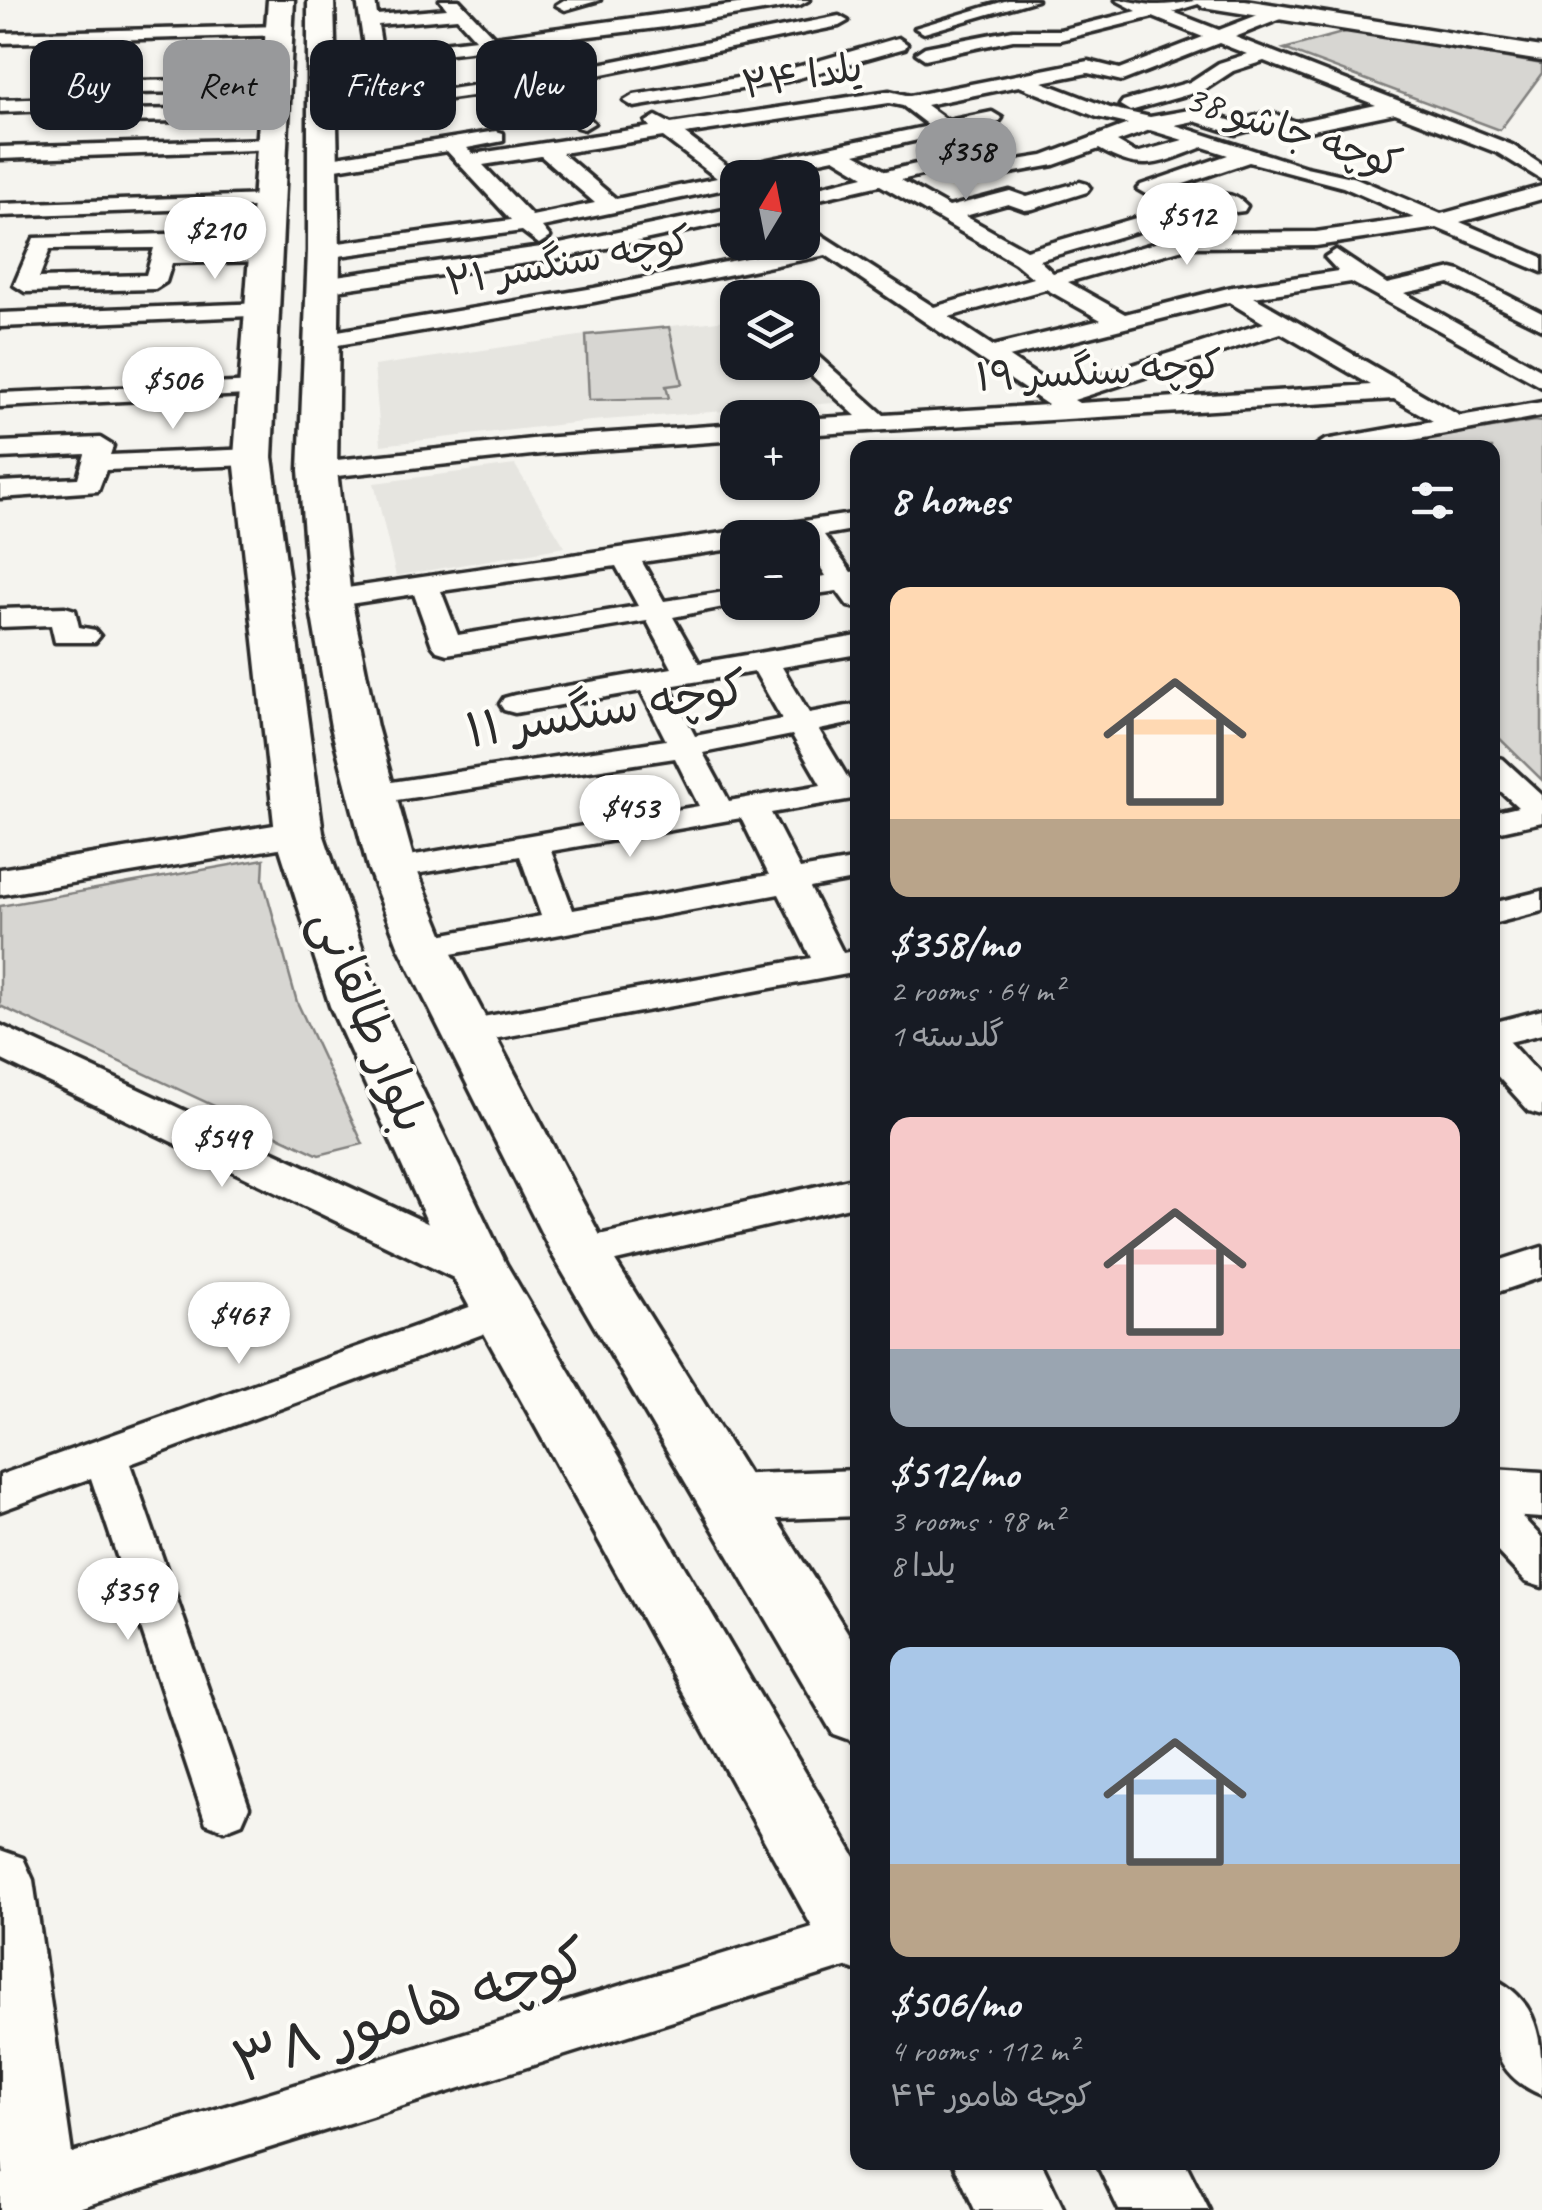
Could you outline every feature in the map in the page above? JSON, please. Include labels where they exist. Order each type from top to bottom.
[{"type":"main road","name":"بلوار طالقانی","points":[[290,56],[321,0]]},
{"type":"main road","name":"بلوار طالقانی","points":[[290,92],[324,166],[318,470],[330,598],[370,794],[392,868],[424,948],[581,1254],[850,1699]]},
{"type":"main road","name":"بلوار طالقانی","points":[[276,130],[253,457],[297,820],[356,1006],[490,1289],[850,1922]]},
{"type":"main road","points":[[297,820],[370,794]]},
{"type":"main road","points":[[999,2170],[1022,2210]]},
{"type":"main road","points":[[1141,2170],[1167,2210]]},
{"type":"street","points":[[366,0],[370,39]]},
{"type":"street","points":[[562,2],[591,0]]},
{"type":"street","points":[[640,0],[665,22],[712,49]]},
{"type":"street","points":[[370,39],[665,22],[800,0],[869,33],[920,65],[949,92]]},
{"type":"street","points":[[597,70],[758,39],[869,33],[1028,0]]},
{"type":"street","points":[[1125,0],[1505,149],[1542,174]]},
{"type":"street","points":[[920,65],[1013,35],[1060,35],[1202,0],[1277,6],[1542,42]]},
{"type":"street","points":[[482,34],[570,9],[562,2]]},
{"type":"street","points":[[370,39],[454,6],[490,40]]},
{"type":"street","points":[[1047,90],[1078,92],[1222,37],[1277,6],[1542,54]]},
{"type":"street","points":[[1054,14],[1038,19],[1060,35]]},
{"type":"street","points":[[1165,34],[1196,26]]},
{"type":"street","points":[[597,119],[812,68],[869,33]]},
{"type":"street","points":[[0,38],[163,58]]},
{"type":"street","points":[[758,39],[812,68]]},
{"type":"street","points":[[1104,112],[1197,86],[1226,67],[1266,54]]},
{"type":"street","name":"یلدا ۲۴","points":[[447,130],[546,149],[666,132],[858,125],[889,97],[910,102],[1088,67],[1122,75]]},
{"type":"street","points":[[597,75],[720,171]]},
{"type":"street","name":"کوچه جاشو 38","points":[[1018,79],[1104,112],[1150,122],[1249,155],[1349,182],[1536,257]]},
{"type":"street","points":[[910,102],[948,130]]},
{"type":"street","points":[[0,106],[30,105]]},
{"type":"street","points":[[820,192],[946,163],[1005,168],[1047,161],[1150,122],[1195,115],[1235,128],[1269,118],[1294,128],[1399,106]]},
{"type":"street","points":[[812,160],[839,153],[858,125],[948,130],[992,118]]},
{"type":"street","points":[[0,210],[200,175],[235,130]]},
{"type":"street","points":[[324,166],[439,130]]},
{"type":"street","points":[[443,130],[574,273]]},
{"type":"street","points":[[1104,142],[1133,160],[1166,154],[1204,140]]},
{"type":"street","points":[[1505,149],[1542,145]]},
{"type":"street","points":[[546,149],[611,206]]},
{"type":"street","points":[[0,152],[200,175],[270,201]]},
{"type":"street","points":[[839,153],[1023,258],[1049,281],[1123,322]]},
{"type":"street","points":[[1187,210],[1148,188],[1249,155]]},
{"type":"street","points":[[946,163],[1024,204],[1080,188]]},
{"type":"street","points":[[323,268],[720,183]]},
{"type":"street","points":[[928,316],[1189,240],[1316,239],[1444,220],[1542,192]]},
{"type":"street","points":[[943,215],[1010,197]]},
{"type":"street","points":[[1023,258],[1225,199],[1236,206]]},
{"type":"street","points":[[323,268],[574,273],[662,230],[720,217]]},
{"type":"street","points":[[1144,221],[1189,240]]},
{"type":"street","points":[[662,230],[720,279]]},
{"type":"street","points":[[1316,239],[1356,275],[1542,380]]},
{"type":"street","points":[[167,240],[162,257],[155,282],[29,263],[167,240]]},
{"type":"street","points":[[820,242],[1067,405],[1284,324]]},
{"type":"street","name":"کوچه سنگسر ۲۱","points":[[320,341],[574,273],[720,279],[828,248]]},
{"type":"street","points":[[162,257],[266,254]]},
{"type":"street","points":[[1384,291],[1536,257]]},
{"type":"street","points":[[1116,262],[1190,305]]},
{"type":"street","points":[[988,356],[1232,294],[1356,275]]},
{"type":"street","points":[[1452,276],[1542,322]]},
{"type":"street","points":[[1232,294],[1459,426]]},
{"type":"street","points":[[0,320],[264,310]]},
{"type":"street","points":[[1492,352],[1542,341]]},
{"type":"street","points":[[820,370],[877,422]]},
{"type":"street","points":[[0,400],[258,389]]},
{"type":"street","name":"کوچه سنگسر ۱۹","points":[[820,427],[1067,405],[1400,391]]},
{"type":"street","points":[[1374,440],[1540,410]]},
{"type":"street","points":[[318,470],[541,446],[720,433]]},
{"type":"street","points":[[0,450],[100,446],[89,484],[0,490]]},
{"type":"street","points":[[96,463],[253,457]]},
{"type":"street","points":[[820,527],[850,521]]},
{"type":"street","points":[[330,598],[720,543]]},
{"type":"street","points":[[820,546],[850,583]]},
{"type":"street","points":[[626,558],[690,674]]},
{"type":"street","points":[[424,584],[447,645],[720,601]]},
{"type":"street","points":[[820,588],[850,587]]},
{"type":"street","points":[[0,618],[65,616],[65,636],[85,636]]},
{"type":"street","points":[[515,704],[850,646]]},
{"type":"street","points":[[392,868],[849,789],[800,724],[764,662]]},
{"type":"street","points":[[466,1032],[845,963],[736,810],[685,747],[651,682]]},
{"type":"street","name":"کوچه سنگسر ۱۱","points":[[370,794],[685,747],[850,715]]},
{"type":"street","points":[[1500,773],[1542,812]]},
{"type":"street","points":[[1500,821],[1542,812]]},
{"type":"street","points":[[0,882],[297,820]]},
{"type":"street","points":[[532,844],[561,923]]},
{"type":"street","points":[[424,948],[850,871]]},
{"type":"street","points":[[1500,912],[1542,902]]},
{"type":"street","points":[[1500,1032],[1542,1022]]},
{"type":"street","points":[[0,1040],[490,1289]]},
{"type":"street","points":[[1500,1055],[1542,1102]]},
{"type":"street","points":[[581,1254],[850,1192]]},
{"type":"street","points":[[1500,1275],[1542,1262]]},
{"type":"street","points":[[0,1493],[105,1455],[490,1289]]},
{"type":"street","points":[[105,1455],[224,1807]]},
{"type":"street","points":[[1500,1492],[1542,1495]]},
{"type":"street","points":[[727,1498],[850,1493]]},
{"type":"street","points":[[1500,1523],[1542,1568]]},
{"type":"street","points":[[0,1880],[28,2202]]},
{"type":"street","name":"کوچه هامور ۳۸","points":[[28,2202],[850,1939]]},
{"type":"street","points":[[1500,2014],[1542,2068]]},
{"type":"shaded area","points":[[1349,31],[1542,64],[1542,73],[1500,130],[1284,49]]},
{"type":"shaded area","points":[[720,321],[720,380],[820,377],[847,402],[720,400],[720,411],[591,421],[381,445],[374,366],[586,335]]},
{"type":"shaded area","points":[[669,327],[682,384],[666,386],[669,398],[589,400],[586,335]]},
{"type":"shaded area","points":[[1542,422],[1542,780],[1500,739],[1500,440],[1420,440]]},
{"type":"shaded area","points":[[515,465],[565,547],[396,576],[374,483]]},
{"type":"shaded area","points":[[264,859],[263,879],[297,1002],[363,1144],[319,1155],[0,1006],[0,906]]}]
